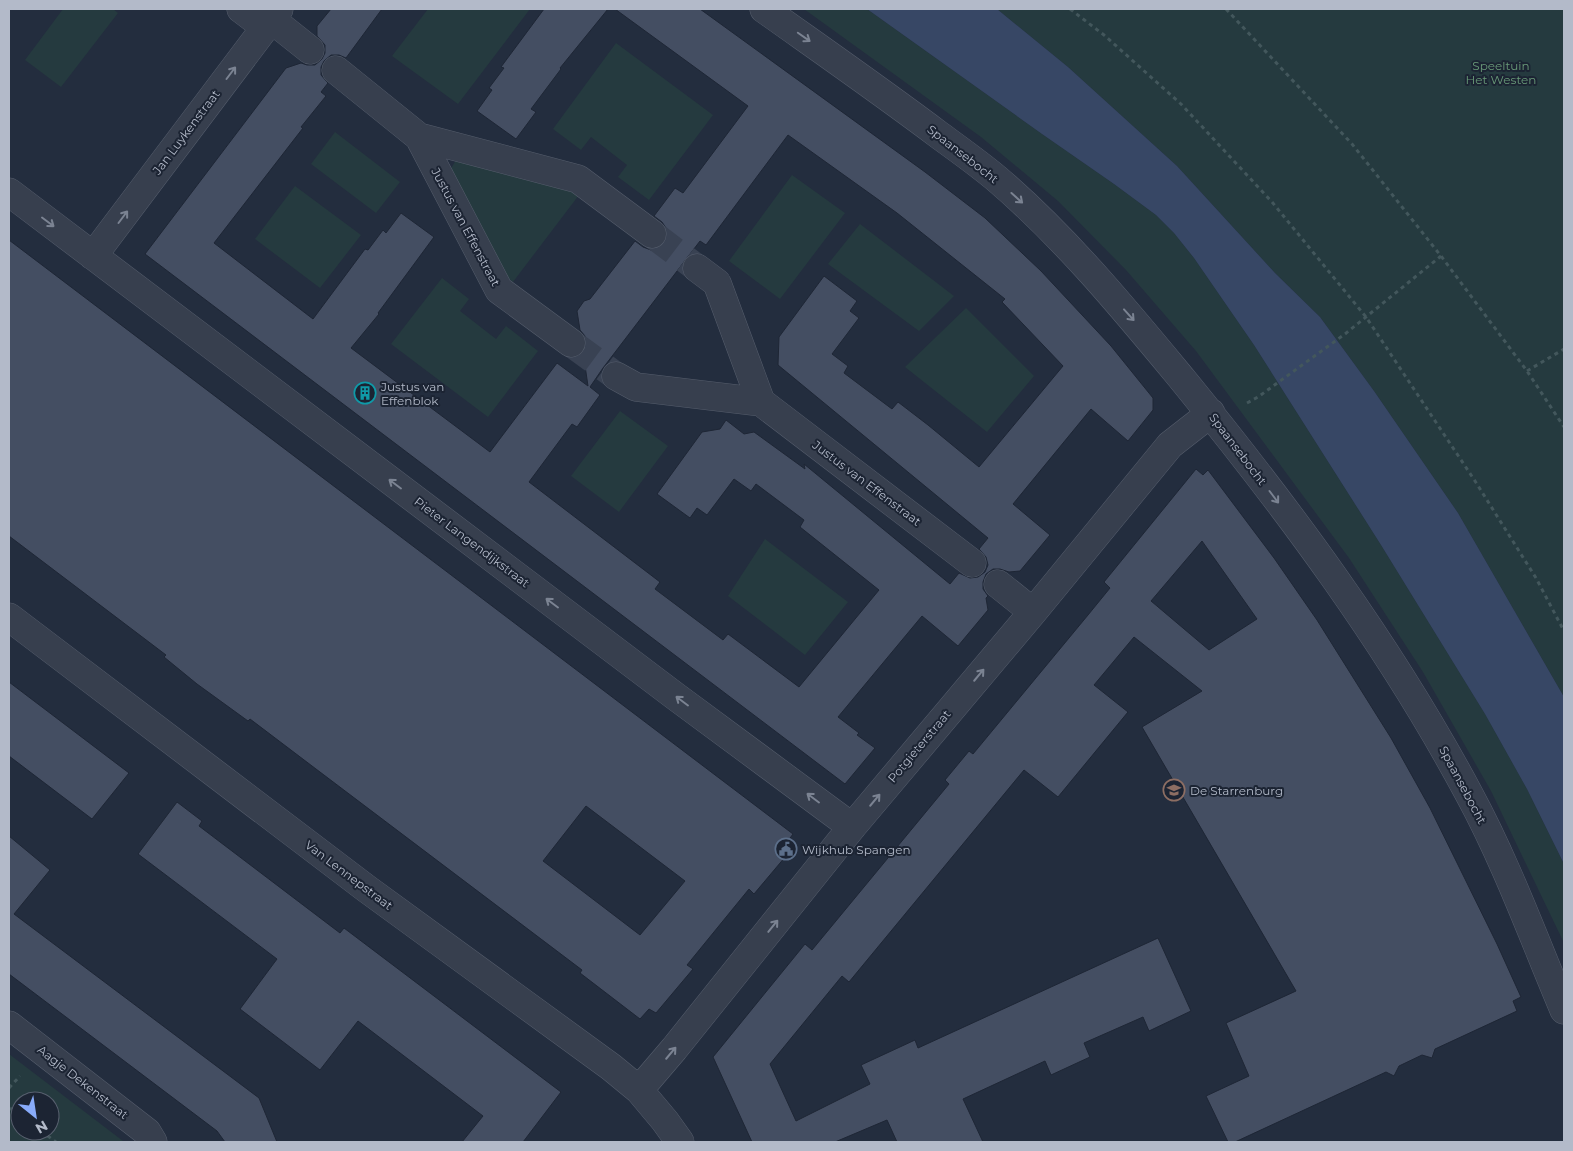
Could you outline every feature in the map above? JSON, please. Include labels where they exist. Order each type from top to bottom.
[{"type":"street","points":[[241,9],[272,19],[310,50]]},
{"type":"street","name":"Spaansebocht","points":[[764,9],[995,177],[1064,243],[1141,329],[1210,413],[1317,553],[1435,733],[1471,797],[1498,855],[1564,1010]]},
{"type":"street","name":"Jan Luykenstraat","points":[[93,256],[272,19]]},
{"type":"street","name":"Justus van Effenstraat","points":[[336,70],[419,137],[499,290],[571,343]]},
{"type":"street","name":"Justus van Effenstraat","points":[[419,137],[578,179],[652,234]]},
{"type":"street","name":"Pieter Langendijkstraat","points":[[9,192],[675,696],[852,827]]},
{"type":"street","points":[[616,376],[636,387],[761,402],[717,283],[697,268]]},
{"type":"street","name":"Justus van Effenstraat","points":[[761,402],[972,563]]},
{"type":"street","name":"Potgieterstraat","points":[[639,1090],[852,827],[1033,612],[1170,445],[1210,413]]},
{"type":"street","points":[[998,584],[1033,612]]},
{"type":"street","name":"Van Lennepstraat","points":[[9,617],[367,889],[603,1061],[639,1090],[680,1142]]},
{"type":"street","name":"Aagje Dekenstraat","points":[[9,1025],[147,1132],[153,1142]]},
{"type":"path","points":[[1070,9],[1104,36],[1181,104],[1272,202],[1366,317],[1536,578],[1564,631]]},
{"type":"path","points":[[1226,9],[1352,144],[1441,256],[1527,371],[1564,427]]},
{"type":"path","points":[[1258,397],[1345,334],[1441,256]]},
{"type":"path","points":[[1527,371],[1564,349]]},
{"type":"path","points":[[9,1107],[9,1113]]},
{"type":"green space","points":[[63,9],[113,9],[118,13],[61,87],[25,60]]},
{"type":"green space","points":[[428,9],[530,9],[458,104],[392,56]]},
{"type":"green space","points":[[804,9],[867,9],[1114,184],[1156,215],[1174,233],[1194,258],[1254,345],[1381,545],[1485,714],[1527,789],[1564,864],[1564,943],[1491,791],[1423,672],[1349,558],[1196,351],[1126,270],[1058,201],[981,137]]},
{"type":"green space","name":"Speeltuin Het Westen","points":[[997,9],[1564,9],[1564,697],[1458,513],[1374,391],[1320,317],[1275,273],[1177,166],[1068,67]]},
{"type":"green space","points":[[616,43],[713,115],[649,200],[618,177],[627,165],[591,137],[581,150],[553,129]]},
{"type":"green space","points":[[335,132],[400,182],[376,213],[311,164]]},
{"type":"green space","points":[[456,160],[566,189],[579,195],[513,282],[503,275],[450,170]]},
{"type":"green space","points":[[792,175],[845,213],[780,299],[729,261]]},
{"type":"green space","points":[[295,186],[361,235],[320,288],[255,239]]},
{"type":"green space","points":[[860,224],[954,296],[919,331],[828,264]]},
{"type":"green space","points":[[442,278],[469,299],[460,311],[496,339],[506,326],[538,351],[488,417],[391,344]]},
{"type":"green space","points":[[966,308],[1034,376],[987,432],[905,367]]},
{"type":"green space","points":[[620,411],[668,446],[619,512],[571,476]]},
{"type":"green space","points":[[765,539],[848,602],[805,655],[728,596]]},
{"type":"green space","points":[[9,1054],[57,1091],[10,1091],[10,1141],[60,1141],[60,1093],[124,1142],[9,1142]]},
{"type":"water","points":[[867,9],[997,9],[1068,67],[1177,166],[1275,273],[1320,317],[1374,391],[1458,513],[1564,697],[1564,864],[1527,789],[1485,714],[1381,545],[1254,345],[1194,258],[1174,233],[1156,215],[1114,184]]},
{"type":"building","name":"Justus van Effenblok","points":[[331,9],[382,9],[346,58],[339,55],[331,55],[324,61],[321,67],[321,75],[328,83],[321,92],[326,96],[214,243],[313,319],[365,249],[368,250],[383,230],[386,233],[401,213],[434,237],[379,314],[351,348],[490,452],[557,363],[588,386],[583,352],[587,344],[585,336],[580,330],[577,311],[584,301],[590,299],[635,241],[651,250],[659,248],[664,244],[667,236],[666,228],[654,216],[675,188],[683,193],[748,106],[615,9],[700,9],[925,172],[985,218],[1041,271],[1111,346],[1153,398],[1153,410],[1128,441],[1091,409],[1013,504],[1050,535],[1020,571],[1009,572],[993,569],[986,574],[983,589],[988,596],[986,598],[988,610],[958,646],[922,616],[838,717],[859,733],[857,735],[875,748],[845,784],[145,254],[286,68],[301,63],[315,65],[322,59],[325,53],[325,45],[317,36],[317,26]],"holes":[[[788,135],[897,213],[1005,299],[1002,302],[1063,366],[979,467],[898,402],[892,409],[844,373],[848,366],[832,354],[859,318],[850,311],[857,301],[824,276],[779,337],[778,365],[988,538],[979,549],[986,557],[988,565],[985,572],[978,577],[970,578],[959,573],[950,584],[804,464],[805,469],[754,432],[744,434],[726,420],[720,429],[702,432],[657,494],[690,518],[697,508],[707,515],[734,479],[751,491],[756,484],[804,520],[800,527],[879,590],[799,687],[728,634],[723,640],[655,589],[660,582],[529,482],[572,424],[577,427],[600,395],[590,387],[603,368],[700,241],[706,245]]]},
{"type":"building","points":[[544,9],[608,9],[560,68],[531,109],[536,112],[516,139],[477,111],[492,90],[489,88],[504,68],[501,67]]},
{"type":"building","points":[[9,240],[793,834],[785,845],[791,850],[754,894],[749,889],[687,965],[693,969],[656,1013],[649,1009],[640,1019],[580,973],[582,970],[250,719],[248,721],[197,684],[164,657],[166,655],[9,536]],"holes":[[[586,806],[685,881],[640,935],[543,861]]]},
{"type":"building","points":[[1196,469],[1203,475],[1208,470],[1274,558],[1317,620],[1391,738],[1430,808],[1497,944],[1521,997],[1513,1001],[1517,1011],[1435,1049],[1432,1058],[1422,1055],[1399,1066],[1394,1076],[1386,1072],[1235,1142],[1228,1142],[1206,1096],[1249,1076],[1226,1023],[1296,991],[1142,727],[1202,691],[1134,637],[1094,685],[1128,712],[1058,797],[1024,770],[849,982],[842,976],[770,1064],[796,1121],[870,1084],[861,1065],[915,1040],[918,1048],[1158,938],[1191,1011],[1149,1031],[1143,1017],[1084,1043],[1090,1057],[1051,1075],[1045,1061],[963,1099],[983,1142],[897,1142],[887,1120],[835,1142],[752,1142],[713,1057],[805,944],[812,950],[949,784],[945,780],[969,751],[973,754],[1110,588],[1104,582]],"holes":[[[1202,541],[1257,619],[1209,650],[1151,601]]]},
{"type":"building","points":[[9,682],[129,773],[92,819],[9,756]]},
{"type":"building","points":[[177,802],[202,821],[199,826],[340,933],[344,928],[561,1092],[523,1142],[462,1142],[483,1116],[358,1021],[320,1070],[240,1009],[277,959],[138,854]]},
{"type":"building","points":[[9,836],[50,870],[14,914],[259,1098],[277,1142],[225,1142],[217,1131],[9,974]]},
{"type":"tunnel","points":[[652,234],[697,268]]},
{"type":"tunnel","points":[[571,343],[616,376]]},
{"type":"place","name":"Justus van Effenblok","points":[[365,393]]},
{"type":"place","name":"De Starrenburg","points":[[1174,790]]},
{"type":"place","name":"Wijkhub Spangen","points":[[786,849]]}]
